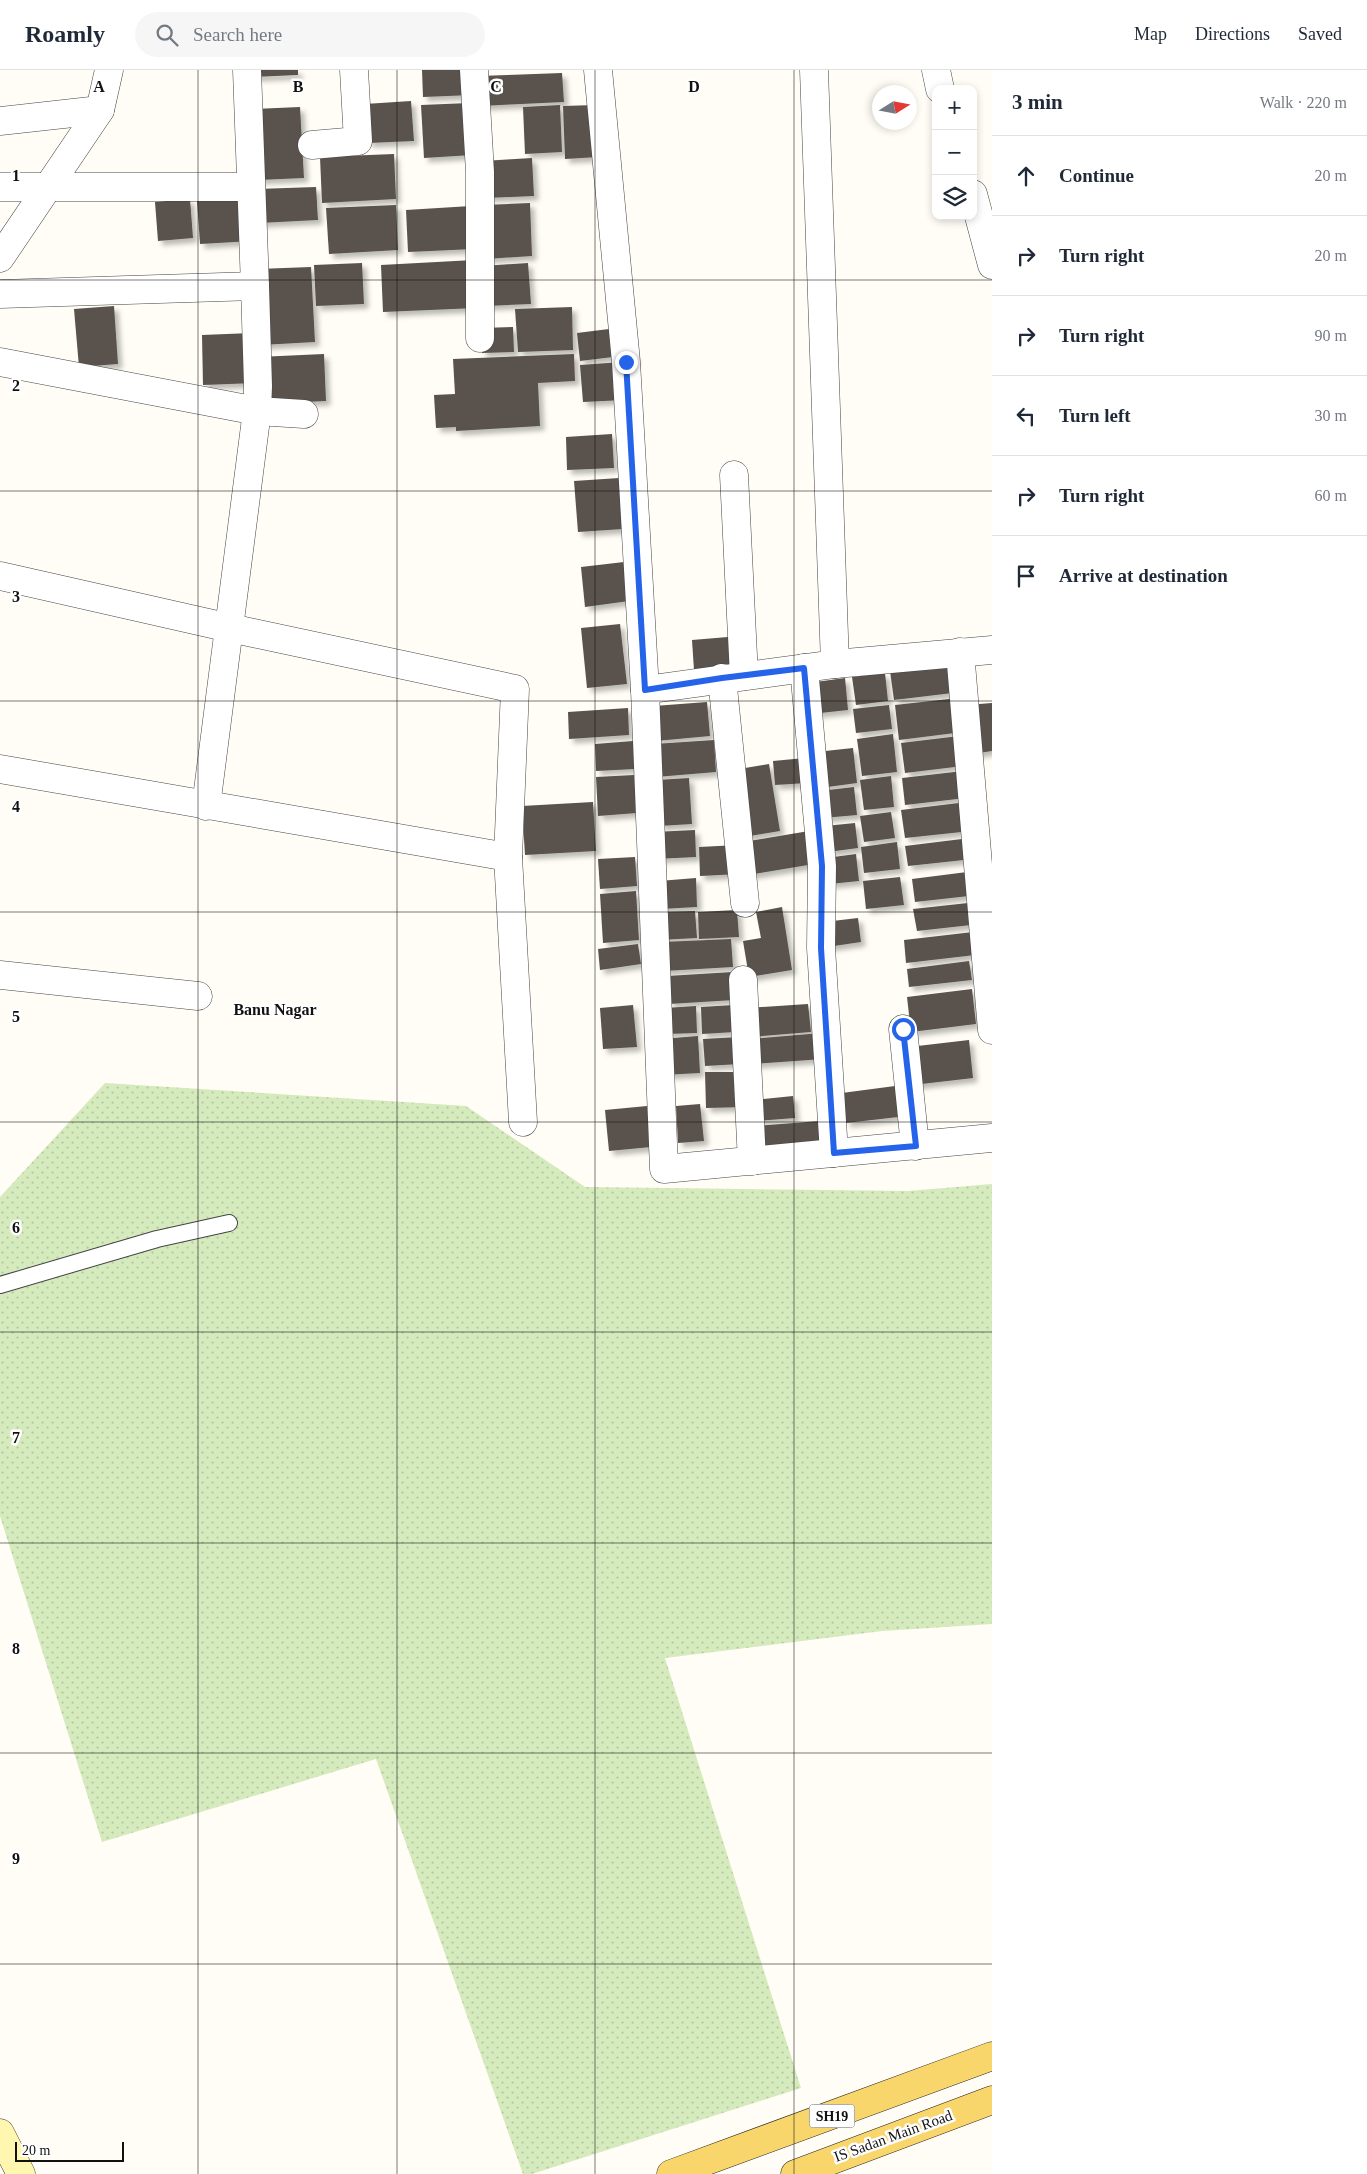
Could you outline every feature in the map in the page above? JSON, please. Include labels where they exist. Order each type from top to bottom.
[{"type":"main road","name":"SH19","points":[[671,2174],[992,2056]]},
{"type":"main road","name":"IS Sadan Main Road","points":[[795,2174],[839,2165],[992,2100]]},
{"type":"main road","points":[[0,2133],[21,2174]]},
{"type":"street","points":[[0,258],[100,110],[109,70]]},
{"type":"street","points":[[206,806],[230,628],[258,386],[247,70]]},
{"type":"street","points":[[312,145],[358,141],[354,70]]},
{"type":"street","points":[[474,70],[480,172],[480,338]]},
{"type":"street","points":[[598,70],[626,362],[645,690],[664,1169],[992,1138]]},
{"type":"street","points":[[814,70],[834,664]]},
{"type":"street","points":[[0,121],[100,110]]},
{"type":"street","points":[[0,187],[251,187]]},
{"type":"street","points":[[977,201],[987,220],[992,265]]},
{"type":"street","points":[[0,294],[255,286]]},
{"type":"street","points":[[0,362],[256,410],[304,414]]},
{"type":"street","points":[[734,475],[733,677],[745,903]]},
{"type":"street","points":[[0,576],[515,689],[508,857],[523,1122]]},
{"type":"street","points":[[645,690],[834,664],[992,650]]},
{"type":"street","points":[[960,652],[992,1030]]},
{"type":"street","points":[[804,668],[822,866],[821,948],[834,1153]]},
{"type":"street","points":[[0,769],[508,857]]},
{"type":"street","points":[[0,975],[198,996]]},
{"type":"street","points":[[743,980],[752,1161]]},
{"type":"street","points":[[903,1029],[916,1146]]},
{"type":"lane","points":[[0,1285],[157,1239],[229,1223]]},
{"type":"green space","points":[[105,1083],[466,1106],[585,1187],[908,1191],[992,1184],[992,1624],[882,1631],[665,1658],[801,2088],[532,2174],[523,2174],[376,1759],[102,1842],[0,1516],[0,1197]]},
{"type":"building","points":[[252,70],[298,70],[298,75],[253,77]]},
{"type":"building","points":[[422,70],[471,70],[472,95],[423,97]]},
{"type":"building","points":[[562,73],[564,102],[481,106],[479,76]]},
{"type":"building","points":[[411,101],[414,141],[368,143],[365,104]]},
{"type":"building","points":[[469,103],[472,155],[424,158],[421,105]]},
{"type":"building","points":[[560,105],[562,152],[525,154],[523,107]]},
{"type":"building","points":[[595,105],[598,157],[565,159],[563,106]]},
{"type":"building","points":[[300,107],[304,178],[258,180],[254,109]]},
{"type":"building","points":[[394,154],[396,199],[322,203],[320,157]]},
{"type":"building","points":[[532,158],[534,196],[485,198],[483,161]]},
{"type":"building","points":[[316,187],[318,220],[259,223],[257,189]]},
{"type":"building","points":[[248,197],[252,241],[200,244],[197,201]]},
{"type":"building","points":[[190,199],[193,238],[158,241],[155,202]]},
{"type":"building","points":[[530,203],[532,256],[486,259],[483,205]]},
{"type":"building","points":[[396,205],[398,250],[329,254],[326,208]]},
{"type":"building","points":[[471,206],[474,249],[408,252],[406,210]]},
{"type":"building","points":[[474,260],[476,308],[383,312],[381,265]]},
{"type":"building","points":[[362,263],[364,304],[316,306],[314,265]]},
{"type":"building","points":[[528,263],[531,304],[485,306],[483,266]]},
{"type":"building","points":[[311,267],[315,342],[261,345],[258,269]]},
{"type":"building","points":[[114,306],[118,364],[79,367],[74,309]]},
{"type":"building","points":[[572,307],[573,350],[518,352],[515,309]]},
{"type":"building","points":[[513,327],[514,352],[482,353],[481,328]]},
{"type":"building","points":[[617,328],[621,356],[580,361],[577,333]]},
{"type":"building","points":[[252,333],[255,383],[203,385],[202,335]]},
{"type":"building","points":[[324,354],[326,401],[260,404],[258,357]]},
{"type":"building","points":[[574,354],[575,381],[538,383],[540,426],[456,431],[456,427],[436,428],[434,395],[455,394],[453,359]]},
{"type":"building","points":[[622,362],[624,400],[583,402],[580,365]]},
{"type":"building","points":[[612,434],[614,468],[567,470],[566,437]]},
{"type":"building","points":[[619,478],[623,529],[578,532],[574,481]]},
{"type":"building","points":[[624,562],[629,601],[585,607],[581,567]]},
{"type":"building","points":[[620,624],[627,684],[587,688],[581,628]]},
{"type":"building","points":[[728,637],[730,667],[694,670],[692,640]]},
{"type":"building","points":[[958,664],[961,692],[894,700],[890,671]]},
{"type":"building","points":[[885,673],[888,701],[856,705],[852,677]]},
{"type":"building","points":[[845,678],[848,710],[811,714],[808,683]]},
{"type":"building","points":[[958,698],[963,732],[899,740],[895,705]]},
{"type":"building","points":[[707,702],[710,736],[656,741],[654,706]]},
{"type":"building","points":[[992,703],[992,751],[972,754],[967,705]]},
{"type":"building","points":[[889,705],[892,729],[856,733],[853,709]]},
{"type":"building","points":[[628,708],[629,735],[569,739],[568,712]]},
{"type":"building","points":[[893,734],[897,772],[862,776],[857,739]]},
{"type":"building","points":[[959,736],[963,766],[905,773],[901,743]]},
{"type":"building","points":[[714,740],[716,772],[656,777],[654,744]]},
{"type":"building","points":[[633,741],[635,769],[596,771],[595,744]]},
{"type":"building","points":[[853,748],[857,783],[820,788],[816,752]]},
{"type":"building","points":[[805,758],[807,783],[775,785],[773,761]]},
{"type":"building","points":[[769,764],[780,831],[744,837],[733,770]]},
{"type":"building","points":[[963,771],[966,798],[905,805],[902,778]]},
{"type":"building","points":[[634,775],[637,813],[598,816],[596,777]]},
{"type":"building","points":[[891,776],[894,807],[864,810],[860,780]]},
{"type":"building","points":[[689,778],[692,824],[659,826],[657,780]]},
{"type":"building","points":[[854,787],[857,815],[823,818],[820,791]]},
{"type":"building","points":[[593,802],[596,851],[525,855],[522,806]]},
{"type":"building","points":[[967,802],[971,831],[905,838],[901,810]]},
{"type":"building","points":[[891,812],[895,838],[864,842],[860,816]]},
{"type":"building","points":[[855,823],[858,848],[828,852],[825,826]]},
{"type":"building","points":[[695,830],[696,857],[655,859],[654,832]]},
{"type":"building","points":[[815,830],[820,863],[748,875],[743,842]]},
{"type":"building","points":[[970,838],[973,859],[908,866],[905,846]]},
{"type":"building","points":[[897,842],[900,869],[864,873],[861,847]]},
{"type":"building","points":[[738,845],[739,874],[700,876],[699,847]]},
{"type":"building","points":[[856,854],[859,881],[830,884],[826,858]]},
{"type":"building","points":[[635,857],[637,886],[600,889],[598,859]]},
{"type":"building","points":[[975,871],[978,895],[915,902],[912,879]]},
{"type":"building","points":[[900,877],[904,905],[866,909],[863,881]]},
{"type":"building","points":[[696,878],[697,907],[661,909],[659,881]]},
{"type":"building","points":[[636,891],[639,940],[603,943],[600,894]]},
{"type":"building","points":[[968,903],[971,925],[917,931],[913,909]]},
{"type":"building","points":[[782,907],[792,970],[749,977],[743,941],[761,938],[756,912]]},
{"type":"building","points":[[737,910],[739,937],[699,939],[698,912]]},
{"type":"building","points":[[695,911],[697,938],[659,940],[658,912]]},
{"type":"building","points":[[858,918],[861,942],[827,947],[824,922]]},
{"type":"building","points":[[973,932],[975,955],[906,963],[904,940]]},
{"type":"building","points":[[731,939],[733,967],[664,971],[662,942]]},
{"type":"building","points":[[638,944],[641,964],[600,970],[598,949]]},
{"type":"building","points":[[969,961],[972,980],[909,987],[907,969]]},
{"type":"building","points":[[733,972],[734,1000],[669,1004],[667,976]]},
{"type":"building","points":[[972,989],[976,1024],[911,1032],[907,997]]},
{"type":"building","points":[[808,1004],[811,1032],[750,1037],[747,1008]]},
{"type":"building","points":[[633,1005],[637,1047],[603,1049],[600,1008]]},
{"type":"building","points":[[734,1005],[735,1032],[702,1034],[701,1007]]},
{"type":"building","points":[[696,1006],[697,1033],[666,1034],[665,1008]]},
{"type":"building","points":[[821,1033],[823,1059],[753,1064],[751,1039]]},
{"type":"building","points":[[698,1036],[700,1073],[663,1075],[661,1039]]},
{"type":"building","points":[[739,1037],[740,1064],[705,1066],[703,1039]]},
{"type":"building","points":[[969,1040],[973,1078],[913,1085],[909,1047]]},
{"type":"building","points":[[705,1072],[744,1072],[745,1107],[706,1108]]},
{"type":"building","points":[[895,1086],[898,1117],[846,1123],[842,1093]]},
{"type":"building","points":[[793,1096],[795,1118],[756,1121],[754,1100]]},
{"type":"building","points":[[700,1104],[704,1141],[678,1143],[676,1106]]},
{"type":"building","points":[[647,1106],[651,1147],[609,1151],[605,1110]]},
{"type":"building","points":[[820,1121],[822,1150],[757,1156],[755,1126]]},
{"type":"district","name":"Banu Nagar","points":[[275,1009]]},
{"type":"route","points":[[626,362],[645,690],[804,668],[822,866],[821,948],[834,1153],[916,1146],[903,1029]]}]
